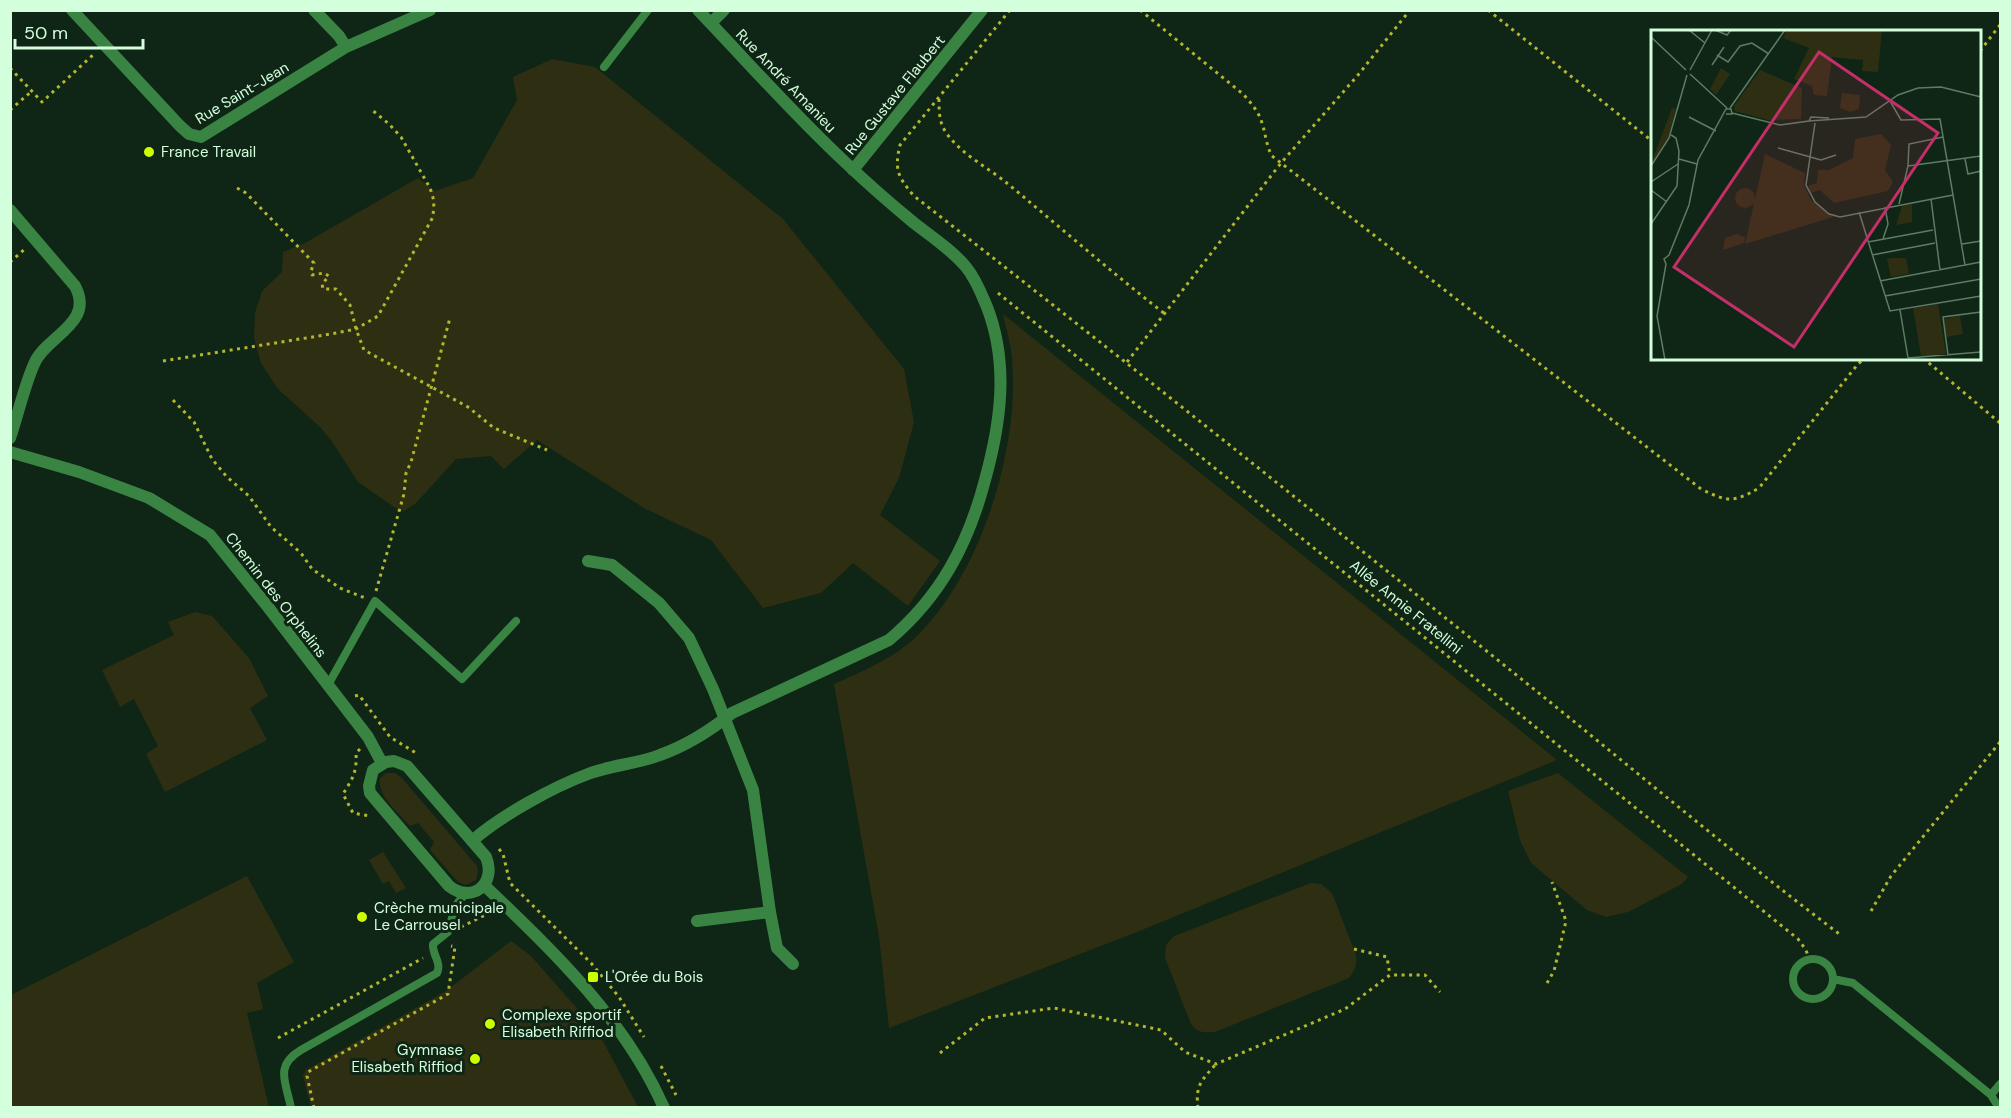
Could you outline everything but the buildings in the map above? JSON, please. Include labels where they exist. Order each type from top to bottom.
[{"type":"street","name":"Rue Saint-Jean","points":[[72,10],[180,126],[189,134],[201,137],[342,49],[430,10]]},
{"type":"street","points":[[314,10],[339,36],[342,49]]},
{"type":"street","name":"Rue André Amanieu","points":[[472,841],[533,801],[566,783],[591,773],[660,755],[732,713],[889,640],[923,608],[937,591],[966,535],[981,497],[993,451],[1002,391],[1000,354],[996,333],[979,287],[966,267],[951,252],[894,206],[829,147],[698,10]]},
{"type":"street","points":[[711,23],[724,10]]},
{"type":"street","name":"Rue Gustave Flaubert","points":[[854,170],[982,10]]},
{"type":"street","points":[[10,210],[80,294],[80,305],[71,325],[35,360],[10,438]]},
{"type":"street","name":"Chemin des Orphelins","points":[[10,452],[79,472],[149,498],[210,535],[368,737],[382,763]]},
{"type":"street","points":[[588,561],[612,565],[659,603],[689,638],[753,790],[777,948],[793,964]]},
{"type":"street","points":[[394,761],[407,766],[472,841],[486,857],[489,864],[489,877],[484,885],[474,892],[457,891],[449,885],[370,793],[370,777],[373,770],[382,763],[394,761]]},
{"type":"street","points":[[484,885],[578,979],[609,1017],[636,1054],[664,1107]]},
{"type":"street","points":[[697,921],[770,912]]},
{"type":"lane","points":[[604,68],[648,10]]},
{"type":"lane","points":[[328,685],[375,601],[462,679],[516,621]]},
{"type":"lane","points":[[291,1107],[284,1072],[287,1061],[293,1055],[437,973],[439,969],[432,948],[433,944],[448,932],[458,901],[468,893]]},
{"type":"lane","points":[[1809,959],[1827,964],[1833,974],[1833,986],[1825,996],[1812,999],[1796,990],[1793,977],[1798,966],[1809,959]]},
{"type":"lane","points":[[1833,979],[1853,983],[1991,1095],[1999,1107]]},
{"type":"lane","points":[[1991,1095],[2001,1084]]},
{"type":"path","points":[[1010,10],[900,145],[896,162],[900,180],[914,196],[1127,362],[1651,783],[1745,862],[1842,936]]},
{"type":"path","points":[[1140,10],[1244,94],[1256,109],[1262,123],[1266,146],[1281,164],[1701,489],[1719,498],[1739,500],[1759,488],[1863,360]]},
{"type":"path","points":[[1127,362],[1281,164],[1358,75],[1410,10]]},
{"type":"path","points":[[1488,10],[1651,139]]},
{"type":"path","points":[[1981,50],[2001,25]]},
{"type":"path","points":[[10,68],[42,102],[105,44]]},
{"type":"path","points":[[10,110],[32,91]]},
{"type":"path","points":[[939,98],[941,124],[948,136],[959,147],[1007,183],[1165,314]]},
{"type":"path","points":[[164,361],[356,329],[378,316],[433,217],[434,201],[430,188],[401,137],[372,110]]},
{"type":"path","points":[[237,188],[246,193],[314,263],[312,275],[324,273],[329,276],[322,284],[323,290],[336,289],[350,305],[364,350],[468,407],[494,428],[547,450]]},
{"type":"path","points":[[10,262],[35,240]]},
{"type":"path","name":"Allée Annie Fratellini","points":[[979,287],[987,284],[1798,939],[1809,959]]},
{"type":"path","points":[[173,400],[194,422],[212,459],[227,477],[249,496],[272,526],[300,553],[312,569],[340,588],[375,601],[376,590],[404,494],[406,473],[432,389],[450,318]]},
{"type":"path","points":[[1925,360],[2001,423]]},
{"type":"path","points":[[338,699],[359,695],[390,738],[419,756]]},
{"type":"path","points":[[1871,911],[1892,876],[2001,742]]},
{"type":"path","points":[[356,758],[354,778],[343,794],[343,798],[353,813],[364,814]]},
{"type":"path","points":[[485,831],[503,854],[510,883],[591,963],[619,997],[648,1045]]},
{"type":"path","points":[[1547,983],[1554,971],[1566,921],[1552,882]]},
{"type":"path","points":[[457,929],[487,914]]},
{"type":"path","points":[[1354,949],[1387,957],[1390,975]]},
{"type":"path","points":[[278,1038],[416,963],[426,957],[425,954]]},
{"type":"path","points":[[314,1107],[308,1072],[448,993],[454,955]]},
{"type":"path","points":[[1197,1107],[1196,1096],[1199,1083],[1216,1064],[1345,1010],[1390,975],[1425,975],[1440,992]]},
{"type":"path","points":[[940,1053],[985,1018],[1054,1008],[1161,1030],[1185,1052],[1216,1064]]},
{"type":"path","points":[[660,1064],[678,1099]]},
{"type":"green space","points":[[552,59],[595,67],[783,219],[904,369],[914,422],[899,478],[880,515],[940,561],[908,606],[853,563],[821,593],[763,608],[711,540],[644,508],[537,440],[504,469],[491,456],[456,459],[416,503],[404,511],[394,507],[358,482],[331,440],[278,389],[261,363],[254,338],[255,313],[262,291],[282,272],[283,252],[305,243],[418,178],[435,191],[473,178],[517,100],[513,77]]},
{"type":"green space","points":[[1003,314],[1557,760],[1132,934],[889,1028],[879,937],[834,684],[888,658],[917,636],[940,610],[960,579],[977,544],[992,507],[1010,431],[1013,394],[1012,359]]},
{"type":"green space","points":[[195,612],[212,616],[249,658],[268,696],[250,708],[267,740],[165,792],[146,754],[158,746],[134,699],[120,707],[102,670],[174,635],[168,622]]},
{"type":"green space","points":[[386,773],[395,773],[401,777],[477,866],[476,880],[466,885],[458,882],[430,850],[434,842],[418,823],[410,826],[390,804],[380,785],[380,778]]},
{"type":"green space","points":[[1558,773],[1688,877],[1682,884],[1628,912],[1606,917],[1587,910],[1531,863],[1520,840],[1508,791]]},
{"type":"green space","points":[[383,852],[406,888],[396,893],[389,881],[383,884],[369,860]]},
{"type":"green space","points":[[247,876],[294,962],[257,983],[263,1009],[247,1013],[269,1107],[11,1107],[11,995]]},
{"type":"green space","points":[[1311,883],[1321,884],[1332,893],[1356,955],[1355,967],[1349,978],[1215,1032],[1196,1029],[1191,1024],[1165,958],[1166,945],[1174,936]]},
{"type":"green space","name":"Complexe sportif Elisabeth Riffiod","points":[[511,941],[530,955],[598,1032],[638,1107],[311,1107],[303,1076],[306,1070],[446,991]]},
{"type":"place","name":"France Travail","points":[[149,152]]},
{"type":"place","name":"Crèche municipale Le Carrousel","points":[[362,917]]},
{"type":"place","name":"L'Orée du Bois","points":[[593,977]]},
{"type":"place","name":"Complexe sportif Elisabeth Riffiod","points":[[490,1024]]},
{"type":"place","name":"Gymnase Elisabeth Riffiod","points":[[475,1059]]}]
